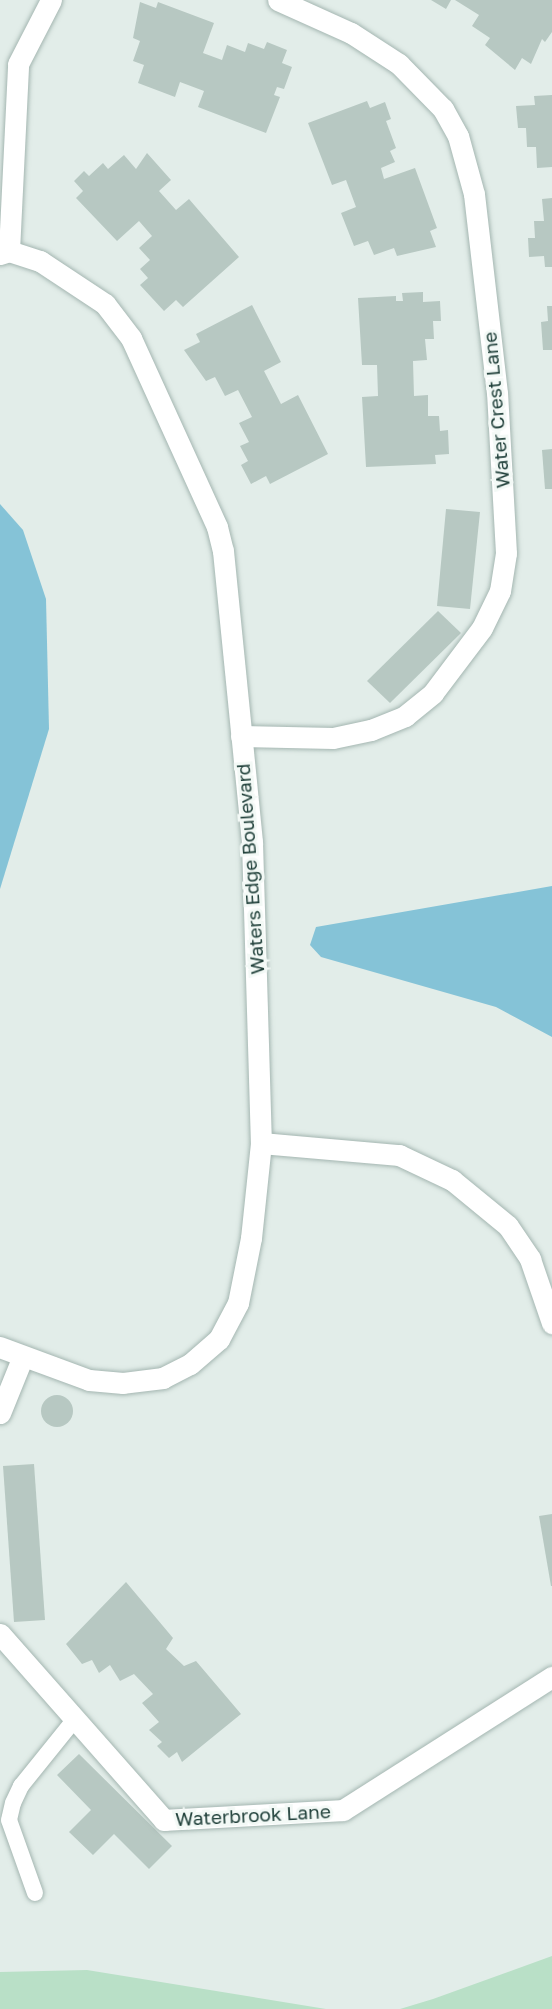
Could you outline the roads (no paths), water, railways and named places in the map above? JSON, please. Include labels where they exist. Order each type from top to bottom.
[{"type":"street","points":[[4,253],[18,64],[51,0]]},
{"type":"street","name":"Water Crest Lane","points":[[241,736],[333,737],[371,730],[405,716],[433,693],[482,628],[500,591],[506,553],[497,393],[476,207],[458,136],[443,109],[399,64],[351,33],[278,0]]},
{"type":"street","name":"Waters Edge Boulevard","points":[[0,1347],[89,1380],[123,1384],[163,1378],[190,1364],[219,1339],[238,1303],[251,1238],[261,1143],[257,943],[241,736],[217,527],[131,338],[104,304],[80,286],[40,261],[4,253]]},
{"type":"street","points":[[261,1143],[399,1155],[452,1180],[508,1226],[534,1269],[552,1323]]},
{"type":"street","points":[[0,1413],[23,1356]]},
{"type":"street","name":"Waterbrook Lane","points":[[0,1634],[164,1820],[343,1810],[552,1677]]},
{"type":"lane","points":[[35,1893],[9,1820],[21,1786],[75,1719]]},
{"type":"water","points":[[0,504],[23,530],[46,599],[49,729],[0,889]]},
{"type":"water","points":[[552,886],[552,1037],[496,1007],[321,957],[310,945],[316,927]]}]
